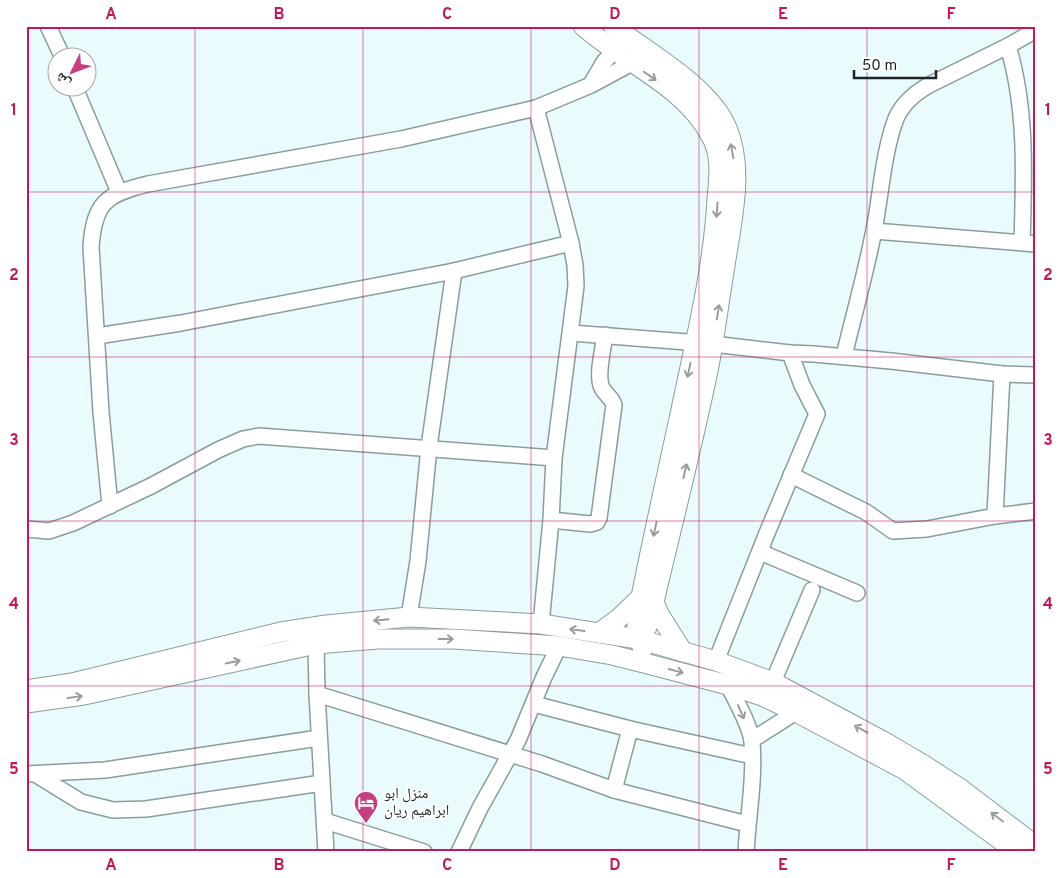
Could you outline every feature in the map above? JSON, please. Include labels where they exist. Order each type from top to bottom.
[{"type":"main road","points":[[583,26],[618,38],[638,56],[684,78],[708,100],[727,129],[734,154],[736,187],[734,202],[647,600],[636,626],[638,640],[652,665]]},
{"type":"main road","points":[[599,633],[647,600]]},
{"type":"main road","points":[[647,600],[659,614],[683,652]]},
{"type":"main road","points":[[26,690],[72,683],[281,632],[326,625],[409,617],[541,624],[638,640],[716,661],[773,682],[924,765],[961,789],[1036,846]]},
{"type":"main road","points":[[26,703],[84,695],[316,644],[378,639],[453,639],[559,646],[612,655],[728,685],[762,696],[905,770],[1017,852]]},
{"type":"main road","points":[[612,655],[638,640]]},
{"type":"street","points":[[48,26],[58,48]]},
{"type":"street","points":[[844,356],[874,231],[888,154],[896,120],[901,109],[913,96],[929,85],[1036,30]]},
{"type":"street","points":[[591,85],[618,38]]},
{"type":"street","points":[[874,231],[1029,243],[1030,152],[1015,70],[1008,46]]},
{"type":"street","points":[[110,506],[101,412],[91,247],[93,221],[106,201],[119,192],[148,184],[402,139],[536,108],[591,85],[638,56]]},
{"type":"street","points":[[79,98],[119,192]]},
{"type":"street","points":[[536,108],[575,265],[576,286],[554,458],[551,520],[541,624]]},
{"type":"street","points":[[97,336],[182,323],[454,271],[570,243]]},
{"type":"street","points":[[409,617],[418,561],[429,447],[454,271]]},
{"type":"street","points":[[571,333],[704,343],[790,353],[844,356],[1002,374],[1036,375]]},
{"type":"street","points":[[551,520],[590,524],[596,522],[599,518],[614,405],[612,399],[606,394],[600,380],[605,335]]},
{"type":"street","points":[[716,661],[817,414],[802,385],[790,353]]},
{"type":"street","points":[[995,516],[1002,374]]},
{"type":"street","points":[[26,529],[49,531],[58,529],[110,506],[218,450],[243,439],[259,436],[429,447],[554,458]]},
{"type":"street","points":[[791,475],[866,512],[893,531],[927,529],[995,516],[1036,512]]},
{"type":"street","points":[[760,552],[857,593]]},
{"type":"street","points":[[773,682],[812,590]]},
{"type":"street","points":[[316,644],[319,738],[326,852]]},
{"type":"street","points":[[459,852],[480,808],[511,755],[559,646]]},
{"type":"street","points":[[728,685],[742,713],[752,740],[746,852]]},
{"type":"street","points":[[317,694],[511,755],[614,790],[747,824]]},
{"type":"street","points":[[534,704],[752,756]]},
{"type":"street","points":[[752,740],[796,712]]},
{"type":"street","points":[[614,790],[630,728]]},
{"type":"street","points":[[32,774],[105,770],[319,738]]},
{"type":"street","points":[[32,774],[81,802],[112,810],[146,809],[322,783]]},
{"type":"street","points":[[325,821],[424,852]]},
{"type":"place","name":"منزل ابو ابراهيم ريان","points":[[366,824]]}]
